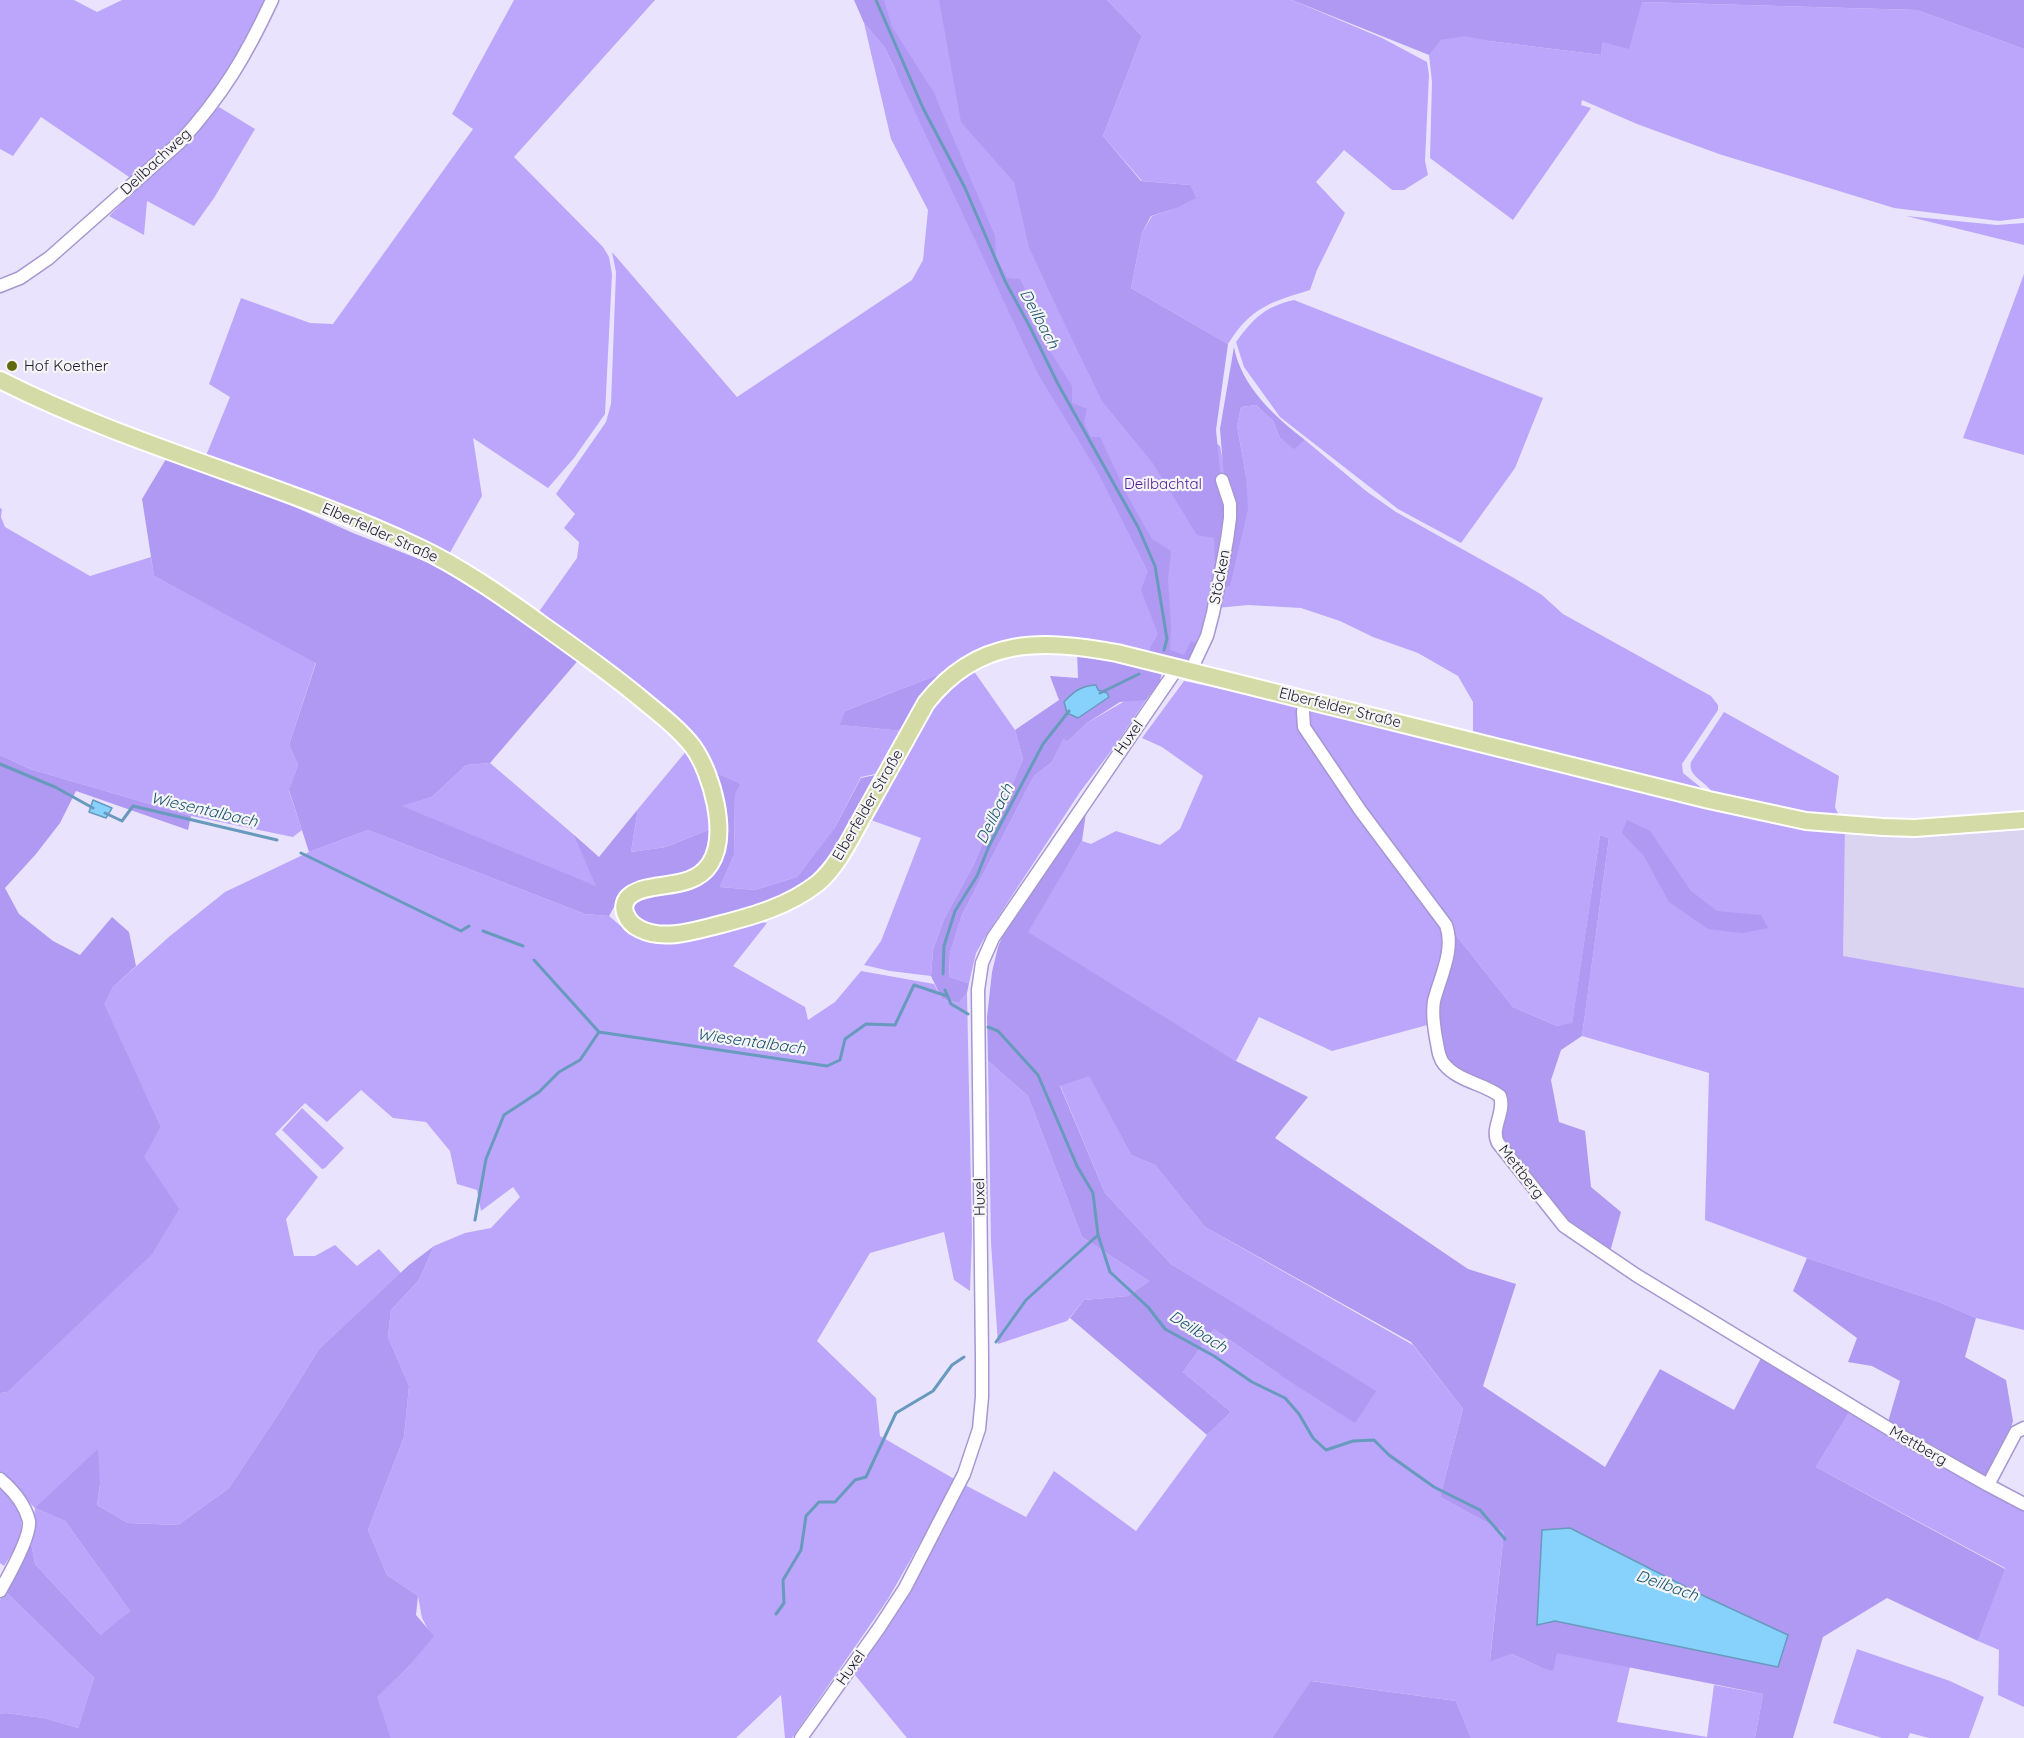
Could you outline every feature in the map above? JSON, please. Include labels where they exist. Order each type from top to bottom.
[{"type":"main road","name":"Elberfelder Straße","points":[[0,380],[156,446],[311,502],[439,557],[507,600],[584,654],[642,699],[684,735],[696,750],[705,768],[712,792],[718,831],[713,860],[706,870],[680,883],[640,891],[629,896],[624,912],[629,921],[639,929],[653,933],[682,933],[756,914],[790,901],[821,880],[843,852],[926,703],[941,684],[958,670],[986,655],[1019,646],[1053,644],[1117,653],[1708,800],[1806,821],[1915,828],[2024,820]]},
{"type":"street","name":"Deilbachweg","points":[[0,286],[20,278],[49,258],[180,142],[232,78],[250,48],[272,0]]},
{"type":"street","name":"Stöcken","points":[[1185,669],[1207,636],[1213,613],[1230,518],[1230,504],[1222,480]]},
{"type":"street","name":"Huxel","points":[[801,1738],[905,1588],[964,1474],[979,1429],[982,1358],[978,997],[986,950],[1005,920],[1185,669]]},
{"type":"street","name":"Mettberg","points":[[1305,699],[1304,727],[1354,801],[1446,925],[1450,935],[1449,950],[1434,1004],[1434,1027],[1439,1054],[1444,1064],[1454,1074],[1500,1096],[1502,1102],[1494,1136],[1558,1220],[1636,1275],[1896,1433],[2024,1504]]},
{"type":"street","points":[[1988,1485],[2016,1431],[2024,1428]]},
{"type":"street","points":[[0,1479],[20,1500],[29,1522],[25,1541],[0,1591]]},
{"type":"shaded area","points":[[854,0],[884,0],[892,27],[933,91],[995,236],[996,257],[1007,278],[1020,279],[1034,309],[1028,316],[1072,386],[1072,403],[1087,409],[1084,422],[1091,437],[1100,437],[1128,497],[1152,539],[1171,551],[1168,579],[1170,650],[1184,655],[1191,641],[1199,644],[1187,662],[1146,655],[1158,634],[1141,590],[1148,571],[1096,469],[1038,374],[885,48],[864,23]]},
{"type":"shaded area","points":[[939,0],[1107,0],[1142,36],[1103,136],[1141,181],[1190,185],[1196,198],[1174,209],[1151,216],[1142,233],[1131,288],[1228,344],[1216,430],[1221,481],[1228,505],[1216,589],[1214,538],[1197,535],[1152,462],[1102,401],[1029,247],[1014,182],[961,122]]},
{"type":"shaded area","points":[[1292,0],[2024,0],[2024,49],[1917,10],[1642,2],[1629,49],[1603,42],[1601,55],[1465,36],[1441,40],[1429,55]]},
{"type":"shaded area","points":[[1234,347],[1244,375],[1261,400],[1305,440],[1294,449],[1280,438],[1273,421],[1256,405],[1241,407],[1237,426],[1246,476],[1248,509],[1230,586],[1220,589],[1229,540],[1220,429]]},
{"type":"shaded area","points":[[166,459],[268,495],[353,533],[434,565],[581,657],[490,763],[466,765],[432,797],[402,806],[596,886],[573,834],[599,857],[638,809],[631,852],[666,847],[713,828],[713,846],[700,868],[619,898],[609,916],[585,914],[368,830],[309,852],[289,790],[298,765],[289,745],[316,663],[154,576],[142,499]]},
{"type":"shaded area","points":[[1077,651],[1162,672],[1160,681],[1146,700],[1120,702],[1087,723],[1068,741],[1063,739],[1052,762],[1034,776],[962,915],[950,953],[949,977],[969,983],[967,993],[959,1003],[942,999],[931,976],[933,950],[944,919],[974,864],[985,837],[999,815],[1023,759],[1015,730],[1059,700],[1050,676],[1078,678]]},
{"type":"shaded area","points":[[942,673],[921,699],[903,731],[840,725],[845,711]]},
{"type":"shaded area","points":[[0,755],[30,769],[191,816],[188,830],[76,791],[60,823],[5,888],[19,914],[53,941],[80,955],[112,917],[129,932],[136,966],[113,987],[104,1004],[161,1127],[144,1157],[179,1209],[152,1254],[7,1392],[0,1393]]},
{"type":"shaded area","points":[[713,772],[740,784],[735,794],[734,855],[720,887],[755,890],[797,877],[834,829],[861,778],[880,774],[829,865],[786,896],[713,921],[666,929],[649,926],[635,917],[632,907],[640,897],[713,868]]},
{"type":"shaded area","points":[[1086,813],[1082,841],[1028,932],[1236,1061],[1308,1097],[1275,1138],[1468,1269],[1516,1284],[1483,1386],[1605,1467],[1660,1369],[1734,1410],[1761,1358],[1850,1411],[1816,1467],[2005,1569],[1978,1641],[1887,1598],[1823,1637],[1793,1738],[1755,1738],[1763,1694],[1557,1653],[1553,1671],[1512,1654],[1490,1661],[1504,1532],[1440,1497],[1463,1409],[1411,1342],[1205,1227],[1155,1165],[1131,1155],[1089,1076],[1060,1086],[1105,1193],[1171,1264],[1376,1391],[1355,1423],[1214,1329],[1183,1372],[1231,1412],[1207,1435],[1070,1318],[1084,1300],[1128,1296],[1149,1281],[1082,1237],[1028,1096],[988,1061],[987,1017],[992,972],[998,947],[1009,921]],"holes":[[[1570,1528],[1787,1636],[1778,1667],[1555,1621],[1538,1625],[1542,1530]]]},
{"type":"shaded area","points":[[1627,820],[1650,831],[1691,891],[1717,911],[1761,915],[1768,928],[1742,933],[1708,929],[1669,902],[1644,856],[1622,833]]},
{"type":"shaded area","points":[[2024,825],[2024,988],[1842,956],[1845,829]]},
{"type":"shaded area","points":[[1600,835],[1609,838],[1582,1036],[1561,1050],[1551,1080],[1559,1122],[1585,1131],[1591,1187],[1621,1212],[1610,1252],[1562,1220],[1498,1134],[1505,1104],[1446,1062],[1436,1026],[1448,925],[1513,1007],[1557,1026],[1572,1023]]},
{"type":"shaded area","points":[[434,1246],[419,1280],[391,1310],[388,1337],[409,1386],[404,1437],[368,1530],[387,1575],[418,1596],[416,1615],[434,1636],[409,1666],[377,1697],[391,1738],[0,1738],[0,1714],[6,1713],[44,1718],[78,1728],[94,1678],[5,1591],[31,1543],[35,1564],[101,1635],[130,1611],[65,1521],[35,1508],[98,1449],[100,1484],[97,1505],[128,1523],[178,1525],[229,1488],[319,1349],[409,1265]]},
{"type":"shaded area","points":[[1807,1258],[1939,1302],[1976,1318],[1965,1357],[2006,1380],[2013,1421],[1993,1482],[1888,1422],[1900,1381],[1872,1366],[1848,1362],[1857,1338],[1793,1291]]},
{"type":"shaded area","points":[[1311,1681],[1456,1701],[1471,1738],[1272,1738]]},
{"type":"green space","points":[[0,0],[74,0],[97,12],[122,0],[268,0],[229,75],[177,138],[138,170],[132,179],[41,117],[13,156],[0,149]]},
{"type":"green space","points":[[514,0],[655,0],[514,157],[603,247],[609,257],[612,274],[605,414],[574,458],[548,488],[473,438],[482,496],[448,556],[205,458],[230,397],[209,384],[241,298],[310,323],[333,324],[473,129],[452,114]]},
{"type":"green space","name":"Deilbachtal","points":[[878,0],[961,0],[1143,391],[1220,446],[1231,499],[1213,627],[1191,658],[1150,648],[1146,655],[989,648],[942,673],[845,711],[841,725],[903,731],[880,773],[861,777],[833,831],[797,877],[755,890],[720,887],[734,855],[735,794],[538,613],[577,558],[579,542],[564,528],[575,514],[556,494],[606,422],[611,404],[616,272],[612,252],[737,397],[912,280],[923,260],[928,210],[891,139],[864,23],[885,48],[897,74]]},
{"type":"green space","points":[[1107,0],[1292,0],[1382,38],[1427,62],[1429,75],[1425,161],[1428,175],[1404,190],[1392,190],[1344,150],[1316,182],[1345,213],[1317,270],[1310,290],[1284,298],[1263,308],[1245,322],[1228,344],[1131,288],[1142,233],[1152,216],[1174,209],[1190,185],[1142,181],[1103,136],[1142,36]]},
{"type":"green space","points":[[1642,2],[1917,10],[2024,49],[2024,218],[1999,221],[1894,208],[1719,154],[1637,124],[1582,100],[1581,105],[1591,108],[1513,220],[1430,158],[1432,82],[1429,55],[1440,40],[1465,35],[1489,41],[1601,55],[1603,42]]},
{"type":"green space","points":[[219,107],[255,129],[214,198],[194,226],[147,201],[144,235],[109,216]]},
{"type":"green space","points":[[1906,216],[1997,225],[2024,223],[2024,245]]},
{"type":"green space","points":[[2024,274],[2024,455],[1963,438]]},
{"type":"green space","points":[[1294,300],[1543,398],[1515,468],[1461,543],[1398,509],[1280,417],[1244,367],[1236,342],[1260,315],[1275,306]]},
{"type":"green space","points":[[1256,405],[1273,421],[1280,438],[1294,448],[1305,440],[1366,491],[1396,512],[1542,595],[1563,614],[1711,696],[1718,705],[1718,710],[1682,764],[1683,773],[1705,793],[1473,736],[1473,702],[1458,676],[1418,653],[1373,637],[1340,621],[1301,608],[1248,605],[1217,608],[1246,476],[1237,426],[1241,407]]},
{"type":"green space","points":[[0,508],[5,527],[90,576],[151,557],[154,576],[316,662],[289,745],[298,765],[289,791],[302,830],[293,837],[191,816],[30,769],[0,755]]},
{"type":"green space","points":[[971,667],[1015,730],[1023,759],[999,815],[985,837],[974,864],[944,919],[933,950],[931,976],[864,965],[881,941],[921,838],[868,819],[940,690]]},
{"type":"green space","points":[[1184,681],[1302,706],[1301,712],[1448,936],[1431,1024],[1332,1051],[1259,1017],[1236,1061],[1027,932],[1082,841],[1091,844],[1116,831],[1160,845],[1180,829],[1203,776],[1162,747],[1142,738]]},
{"type":"green space","points":[[1130,698],[1146,700],[1080,792],[985,937],[976,953],[969,983],[949,977],[950,953],[962,915],[1034,776],[1052,762],[1063,738],[1068,741],[1087,723]]},
{"type":"green space","points":[[1308,705],[1845,829],[1843,956],[2024,988],[2024,1330],[1976,1318],[1939,1302],[1807,1258],[1705,1220],[1709,1073],[1582,1036],[1609,838],[1600,835],[1572,1024],[1557,1026],[1513,1007],[1448,925],[1306,727]]},
{"type":"green space","points":[[1724,712],[1839,776],[1835,807],[1840,818],[1792,812],[1714,795],[1692,772],[1691,762]]},
{"type":"green space","points":[[688,749],[699,769],[713,828],[666,847],[631,852],[638,809]]},
{"type":"green space","points":[[490,763],[573,834],[597,887],[401,806],[432,797],[466,765]]},
{"type":"green space","points":[[368,830],[585,914],[609,916],[628,932],[639,936],[755,921],[767,923],[733,966],[805,1007],[808,1020],[835,1002],[861,971],[934,984],[942,999],[959,1003],[967,993],[972,1235],[970,1291],[954,1280],[944,1232],[870,1253],[817,1341],[876,1398],[880,1436],[956,1480],[888,1599],[792,1738],[785,1738],[781,1695],[736,1738],[391,1738],[376,1697],[409,1666],[431,1635],[422,1618],[418,1596],[387,1575],[368,1530],[404,1437],[409,1386],[388,1337],[391,1310],[419,1280],[434,1246],[465,1233],[491,1228],[520,1197],[513,1187],[481,1211],[477,1190],[457,1184],[450,1151],[426,1122],[393,1118],[361,1090],[327,1122],[305,1103],[275,1134],[318,1177],[286,1219],[294,1256],[315,1256],[335,1245],[357,1266],[379,1249],[401,1273],[319,1349],[229,1488],[178,1525],[128,1523],[97,1505],[100,1484],[35,1508],[0,1475],[0,1393],[7,1392],[161,1127],[103,1004],[113,987],[170,936],[225,892],[309,852]]},
{"type":"green space","points":[[988,1061],[1028,1096],[1082,1237],[1149,1281],[1128,1296],[1084,1300],[1067,1321],[998,1344],[991,1243]]},
{"type":"green space","points":[[1089,1075],[1131,1155],[1155,1165],[1205,1227],[1413,1345],[1463,1409],[1440,1497],[1504,1532],[1490,1660],[1512,1654],[1540,1667],[1557,1652],[1630,1667],[1617,1722],[1707,1737],[1714,1685],[1763,1694],[1755,1738],[1471,1738],[1456,1701],[1312,1681],[1272,1738],[907,1738],[855,1675],[887,1628],[965,1485],[1026,1517],[1054,1471],[1136,1531],[1207,1435],[1231,1412],[1183,1372],[1214,1329],[1280,1375],[1375,1392],[1171,1264],[1105,1193],[1060,1085]]},
{"type":"green space","points":[[302,1108],[344,1148],[325,1168],[322,1169],[282,1130]]},
{"type":"green space","points":[[1850,1411],[2024,1509],[2024,1707],[1998,1695],[1999,1650],[1978,1641],[2005,1568],[1816,1467]]},
{"type":"green space","points":[[0,1487],[16,1507],[22,1525],[17,1544],[4,1566],[0,1563]]},
{"type":"green space","points":[[35,1508],[65,1521],[130,1611],[102,1636],[35,1564],[31,1543]]},
{"type":"green space","points":[[5,1591],[94,1678],[78,1728],[44,1718],[0,1714],[0,1600]]},
{"type":"green space","points":[[1857,1649],[1950,1681],[1984,1697],[1969,1738],[1929,1738],[1910,1733],[1908,1738],[1882,1738],[1833,1723]]},
{"type":"water","points":[[1096,685],[1098,690],[1107,693],[1109,697],[1078,718],[1067,713],[1064,702],[1068,698],[1082,688]]},
{"type":"water","points":[[93,800],[112,808],[106,818],[89,812]]},
{"type":"water","points":[[1570,1528],[1706,1597],[1788,1635],[1778,1667],[1555,1621],[1537,1625],[1542,1530]]},
{"type":"waterway","name":"Deilbach","points":[[876,0],[923,108],[965,188],[1005,281],[1058,384],[1138,527],[1155,566],[1167,639],[1164,650]]},
{"type":"waterway","name":"Deilbach","points":[[1100,693],[1139,674]]},
{"type":"waterway","name":"Deilbach","points":[[943,974],[944,946],[955,911],[977,876],[989,846],[1043,744],[1069,711]]},
{"type":"waterway","name":"Wiesentalbach","points":[[0,764],[55,787],[93,808]]},
{"type":"waterway","name":"Wiesentalbach","points":[[105,813],[122,821],[133,806],[277,840]]},
{"type":"waterway","name":"Wiesentalbach","points":[[301,853],[461,931],[469,926]]},
{"type":"waterway","name":"Wiesentalbach","points":[[483,931],[523,946]]},
{"type":"waterway","name":"Wiesentalbach","points":[[534,960],[599,1032],[827,1066],[840,1060],[845,1039],[866,1024],[895,1025],[914,985],[947,996]]},
{"type":"waterway","name":"Deilbach","points":[[945,990],[951,1004],[968,1014]]},
{"type":"waterway","name":"Deilbach","points":[[988,1027],[998,1031],[1038,1075],[1077,1166],[1093,1193],[1098,1235],[1110,1272],[1148,1307],[1165,1329],[1214,1356],[1252,1382],[1285,1398],[1299,1414],[1313,1438],[1326,1450],[1353,1441],[1374,1440],[1389,1455],[1434,1487],[1480,1510],[1505,1539]]},
{"type":"waterway","points":[[475,1220],[486,1159],[504,1115],[539,1092],[559,1072],[580,1060],[599,1032]]},
{"type":"waterway","points":[[996,1342],[1026,1300],[1098,1235]]},
{"type":"waterway","points":[[776,1614],[784,1603],[783,1580],[801,1550],[806,1516],[819,1502],[835,1502],[855,1480],[866,1477],[896,1413],[933,1391],[952,1365],[964,1357]]},
{"type":"place","name":"Hof Koether","points":[[12,366]]}]
